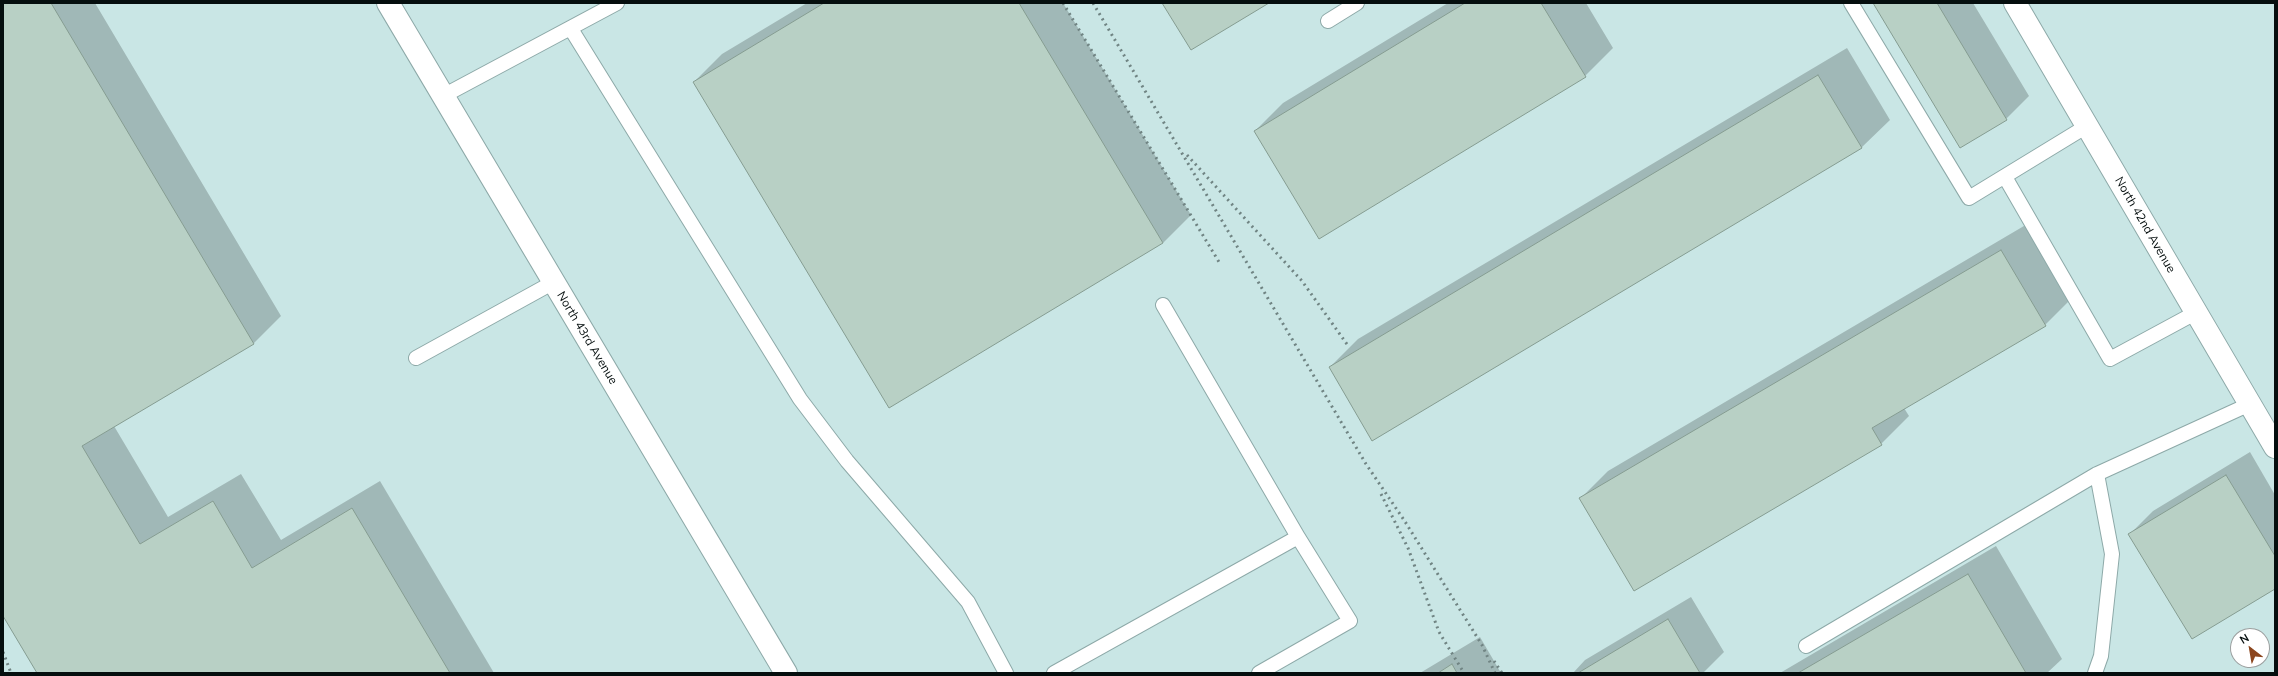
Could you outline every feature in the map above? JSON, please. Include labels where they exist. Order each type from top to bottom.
[{"type":"main road","name":"North 43rd Avenue","points":[[388,3],[786,673]]},
{"type":"main road","name":"North 42nd Avenue","points":[[2015,3],[2275,447]]},
{"type":"lane","points":[[443,96],[571,29],[617,3]]},
{"type":"lane","points":[[1328,21],[1357,3]]},
{"type":"lane","points":[[1850,3],[1970,198],[2088,126]]},
{"type":"lane","points":[[571,29],[800,399],[847,461],[968,602],[1006,673]]},
{"type":"lane","points":[[2005,177],[2110,359],[2197,312]]},
{"type":"lane","points":[[416,358],[554,282]]},
{"type":"lane","points":[[1163,305],[1298,537],[1350,621],[1259,673]]},
{"type":"lane","points":[[1806,646],[2096,474],[2250,404]]},
{"type":"lane","points":[[2096,474],[2112,554],[2101,656],[2096,673]]},
{"type":"lane","points":[[1054,673],[1298,537]]},
{"type":"building","points":[[3,3],[51,3],[254,344],[82,446],[140,544],[213,501],[252,568],[352,508],[450,673],[37,673],[3,616]]},
{"type":"building","points":[[824,3],[1019,3],[1163,243],[889,408],[693,82]]},
{"type":"building","points":[[1162,3],[1269,3],[1191,50]]},
{"type":"building","points":[[1465,3],[1541,3],[1586,77],[1319,239],[1254,131]]},
{"type":"building","points":[[1873,3],[1937,3],[2007,120],[1960,148]]},
{"type":"building","points":[[1818,75],[1862,148],[1372,441],[1329,367]]},
{"type":"building","points":[[2001,250],[2046,326],[1872,428],[1882,445],[1634,591],[1579,498]]},
{"type":"building","points":[[2226,475],[2275,556],[2275,589],[2192,639],[2128,534]]},
{"type":"building","points":[[1968,574],[2026,673],[1798,673]]},
{"type":"building","points":[[1668,619],[1700,673],[1578,673]]},
{"type":"building","points":[[1452,664],[1457,673],[1438,673]]},
{"type":"railway","points":[[1063,3],[1219,262]]},
{"type":"railway","points":[[1093,3],[1366,464],[1404,520],[1482,645],[1495,673]]},
{"type":"railway","points":[[1187,155],[1302,281],[1349,347]]},
{"type":"railway","points":[[1381,494],[1408,548],[1439,632],[1464,673]]},
{"type":"railway","points":[[3,652],[11,673]]},
{"type":"railway","points":[[1494,661],[1502,673]]}]
